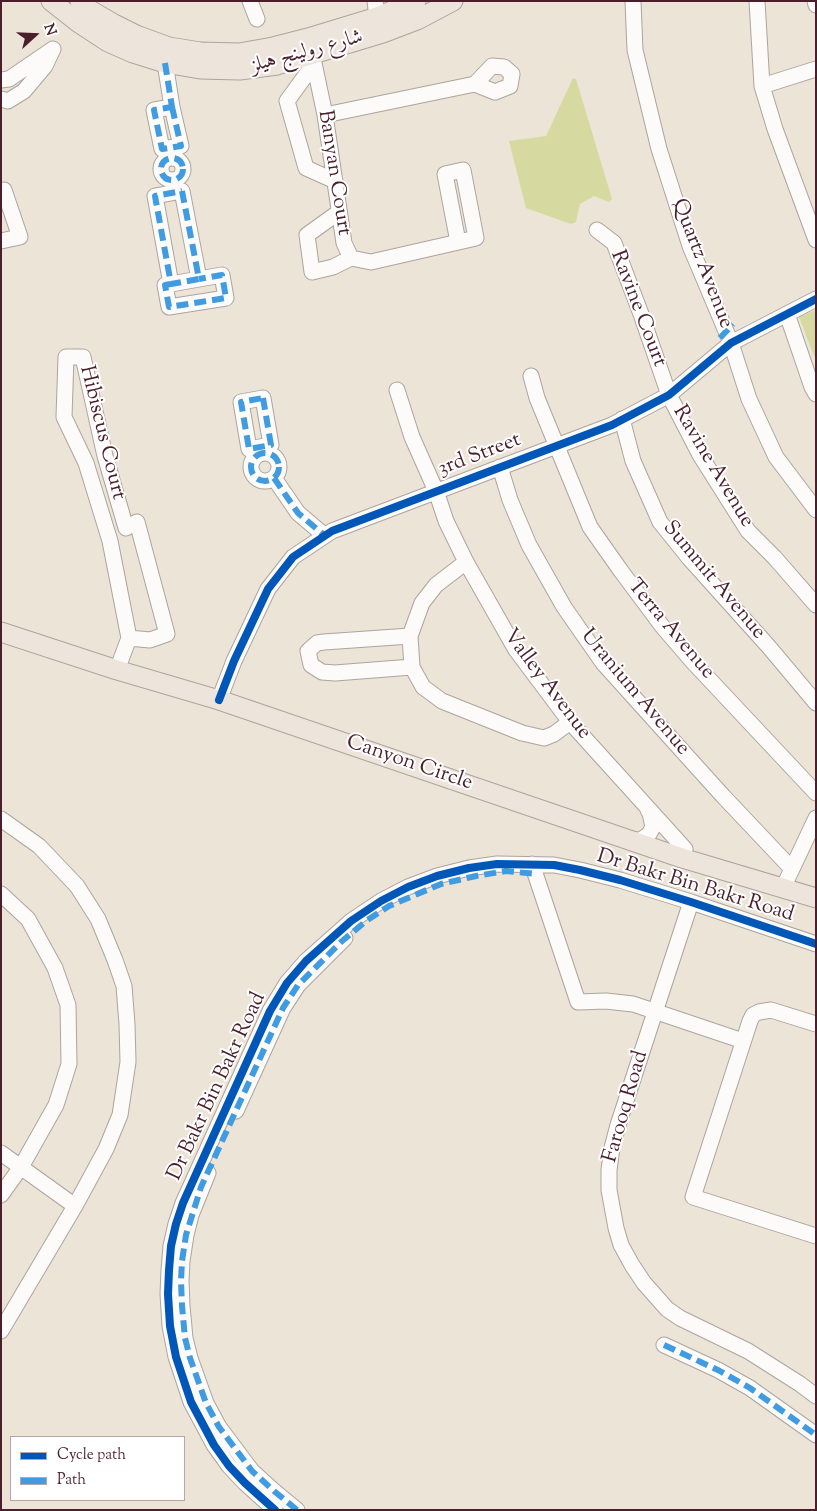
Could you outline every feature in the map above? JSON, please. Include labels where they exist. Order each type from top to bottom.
[{"type":"main road","name":"شارع رولينج هيلز","points":[[80,1],[90,10],[114,24],[169,46],[200,52],[238,54],[273,47],[311,52]]},
{"type":"main road","name":"شارع رولينج هيلز","points":[[56,3],[79,23],[108,42],[133,53],[165,63],[200,69],[240,70],[277,65],[311,52],[378,17],[416,1]]},
{"type":"main road","name":"شارع رولينج هيلز","points":[[378,17],[416,20],[453,1]]},
{"type":"main road","name":"Canyon Circle","points":[[1,632],[117,670],[219,700],[682,858],[816,898]]},
{"type":"street","points":[[250,1],[257,19]]},
{"type":"street","name":"Quartz Avenue","points":[[633,1],[635,50],[659,149],[690,246],[728,334],[749,398],[776,457],[816,510]]},
{"type":"street","points":[[757,1],[762,86],[816,240]]},
{"type":"street","points":[[1,80],[9,80],[53,49],[45,66],[24,91],[8,101],[1,99]]},
{"type":"street","name":"Banyan Court","points":[[311,52],[325,115],[344,243],[350,258],[370,262],[458,242]]},
{"type":"street","points":[[311,52],[286,101],[306,168],[335,181]]},
{"type":"street","points":[[165,63],[172,107],[154,110],[162,149],[171,153],[164,161],[162,168],[166,178],[173,186],[182,191],[199,279]]},
{"type":"street","points":[[762,86],[816,69]]},
{"type":"street","points":[[325,115],[475,84]]},
{"type":"street","points":[[171,284],[155,196],[173,186]]},
{"type":"street","points":[[1,241],[20,237],[4,190]]},
{"type":"street","points":[[339,212],[307,235],[312,272],[333,267],[350,258]]},
{"type":"street","name":"Ravine Court","points":[[597,230],[614,243],[669,395]]},
{"type":"street","points":[[222,275],[226,298],[169,308],[165,285],[199,279],[222,275]]},
{"type":"street","name":"3rd Street","points":[[219,700],[234,661],[268,590],[292,557],[324,535],[612,425],[669,395],[728,334],[787,314],[816,299]]},
{"type":"street","points":[[787,314],[812,388],[816,394]]},
{"type":"street","name":"Hibiscus Court","points":[[66,357],[83,357],[105,456],[126,528],[137,522],[167,634],[150,640],[129,638],[110,541],[86,463],[64,417],[66,357]]},
{"type":"street","name":"Terra Avenue","points":[[532,376],[537,398],[590,526],[662,626],[693,662],[816,793]]},
{"type":"street","name":"Valley Avenue","points":[[397,390],[412,437],[436,491],[446,521],[466,562],[516,650],[570,722],[644,802],[684,849],[682,858]]},
{"type":"street","name":"Ravine Avenue","points":[[669,395],[700,455],[748,531],[775,558],[816,605]]},
{"type":"street","name":"Summit Avenue","points":[[622,419],[633,461],[660,522],[689,558],[816,702]]},
{"type":"street","points":[[262,450],[278,460],[279,470],[274,478],[261,481],[251,471],[252,462],[262,450]]},
{"type":"street","name":"Uranium Avenue","points":[[500,467],[510,500],[528,545],[564,607],[603,663],[792,869]]},
{"type":"street","points":[[274,478],[298,513],[324,535]]},
{"type":"street","points":[[466,562],[436,585],[422,603],[410,636],[412,667],[423,687],[442,702],[522,733],[544,738],[554,734],[570,722]]},
{"type":"street","points":[[410,636],[317,643],[308,651],[311,664],[322,672],[335,673],[412,667]]},
{"type":"street","points":[[117,670],[129,638]]},
{"type":"street","points":[[629,840],[641,840],[649,834],[653,827],[650,813],[644,802]]},
{"type":"street","points":[[783,888],[816,818]]},
{"type":"street","points":[[1,819],[39,846],[77,886],[98,919],[124,986],[128,1024],[128,1062],[120,1115],[106,1149],[75,1206],[1,1331]]},
{"type":"street","name":"Dr Bakr Bin Bakr Road","points":[[275,1510],[245,1484],[229,1466],[214,1444],[191,1402],[178,1365],[170,1326],[168,1294],[172,1246],[183,1202],[270,1011],[287,983],[306,961],[351,921],[381,901],[408,887],[437,876],[469,868],[497,864],[534,869],[554,865],[620,880],[816,944]]},
{"type":"street","points":[[297,1510],[252,1471],[219,1427],[206,1403],[185,1338],[181,1281],[186,1236],[201,1187],[283,1008],[298,985],[341,942],[366,921],[389,906],[442,884],[476,876],[534,869],[578,1002],[633,1004],[743,1041]]},
{"type":"street","points":[[1,894],[28,919],[55,968],[68,1005],[69,1064],[56,1105],[21,1167],[1,1196]]},
{"type":"street","name":"Farooq Road","points":[[691,902],[618,1124],[610,1163],[609,1190],[612,1212],[621,1245],[644,1283],[667,1309],[680,1318],[748,1351],[816,1396]]},
{"type":"street","points":[[816,1024],[771,1010],[765,1010],[753,1015],[693,1197],[816,1236]]},
{"type":"street","points":[[1,1153],[75,1206]]},
{"type":"street","points":[[664,1345],[718,1370],[750,1388],[816,1435]]},
{"type":"green space","points":[[573,78],[576,79],[612,199],[609,202],[594,196],[580,204],[576,222],[571,224],[526,208],[509,141],[546,136]]},
{"type":"green space","points":[[816,310],[816,361],[799,317]]},
{"type":"marked path","points":[[165,63],[172,107]]},
{"type":"marked path","points":[[172,107],[181,146],[162,149],[154,110],[172,107]]},
{"type":"marked path","points":[[172,158],[180,161],[183,169],[180,177],[172,180],[164,177],[161,169],[164,161],[172,158]]},
{"type":"marked path","points":[[182,191],[199,279],[171,284],[155,196],[182,191]]},
{"type":"marked path","points":[[171,284],[165,285],[169,307],[226,298],[222,275],[199,279]]},
{"type":"marked path","points":[[720,338],[733,324]]},
{"type":"marked path","points":[[263,398],[271,445],[249,449],[241,402],[263,398]]},
{"type":"marked path","points":[[265,453],[275,457],[279,467],[275,477],[265,481],[255,477],[251,467],[255,457],[265,453]]},
{"type":"marked path","points":[[274,478],[298,513],[324,535]]},
{"type":"marked path","points":[[297,1510],[252,1471],[219,1427],[206,1403],[190,1358],[185,1338],[182,1306],[182,1261],[186,1235],[201,1187],[283,1008],[298,985],[341,942],[366,921],[389,906],[441,884],[506,871],[536,874]]},
{"type":"marked path","points":[[664,1345],[718,1370],[750,1388],[816,1435]]},
{"type":"cycle path","points":[[219,700],[234,661],[268,589],[293,557],[332,531],[612,425],[669,395],[731,343],[816,299]]},
{"type":"cycle path","points":[[275,1510],[229,1466],[214,1445],[191,1402],[176,1357],[170,1326],[169,1270],[171,1246],[183,1203],[270,1011],[287,983],[306,961],[351,921],[381,901],[408,887],[437,876],[469,868],[497,864],[554,865],[620,880],[816,944]]}]
